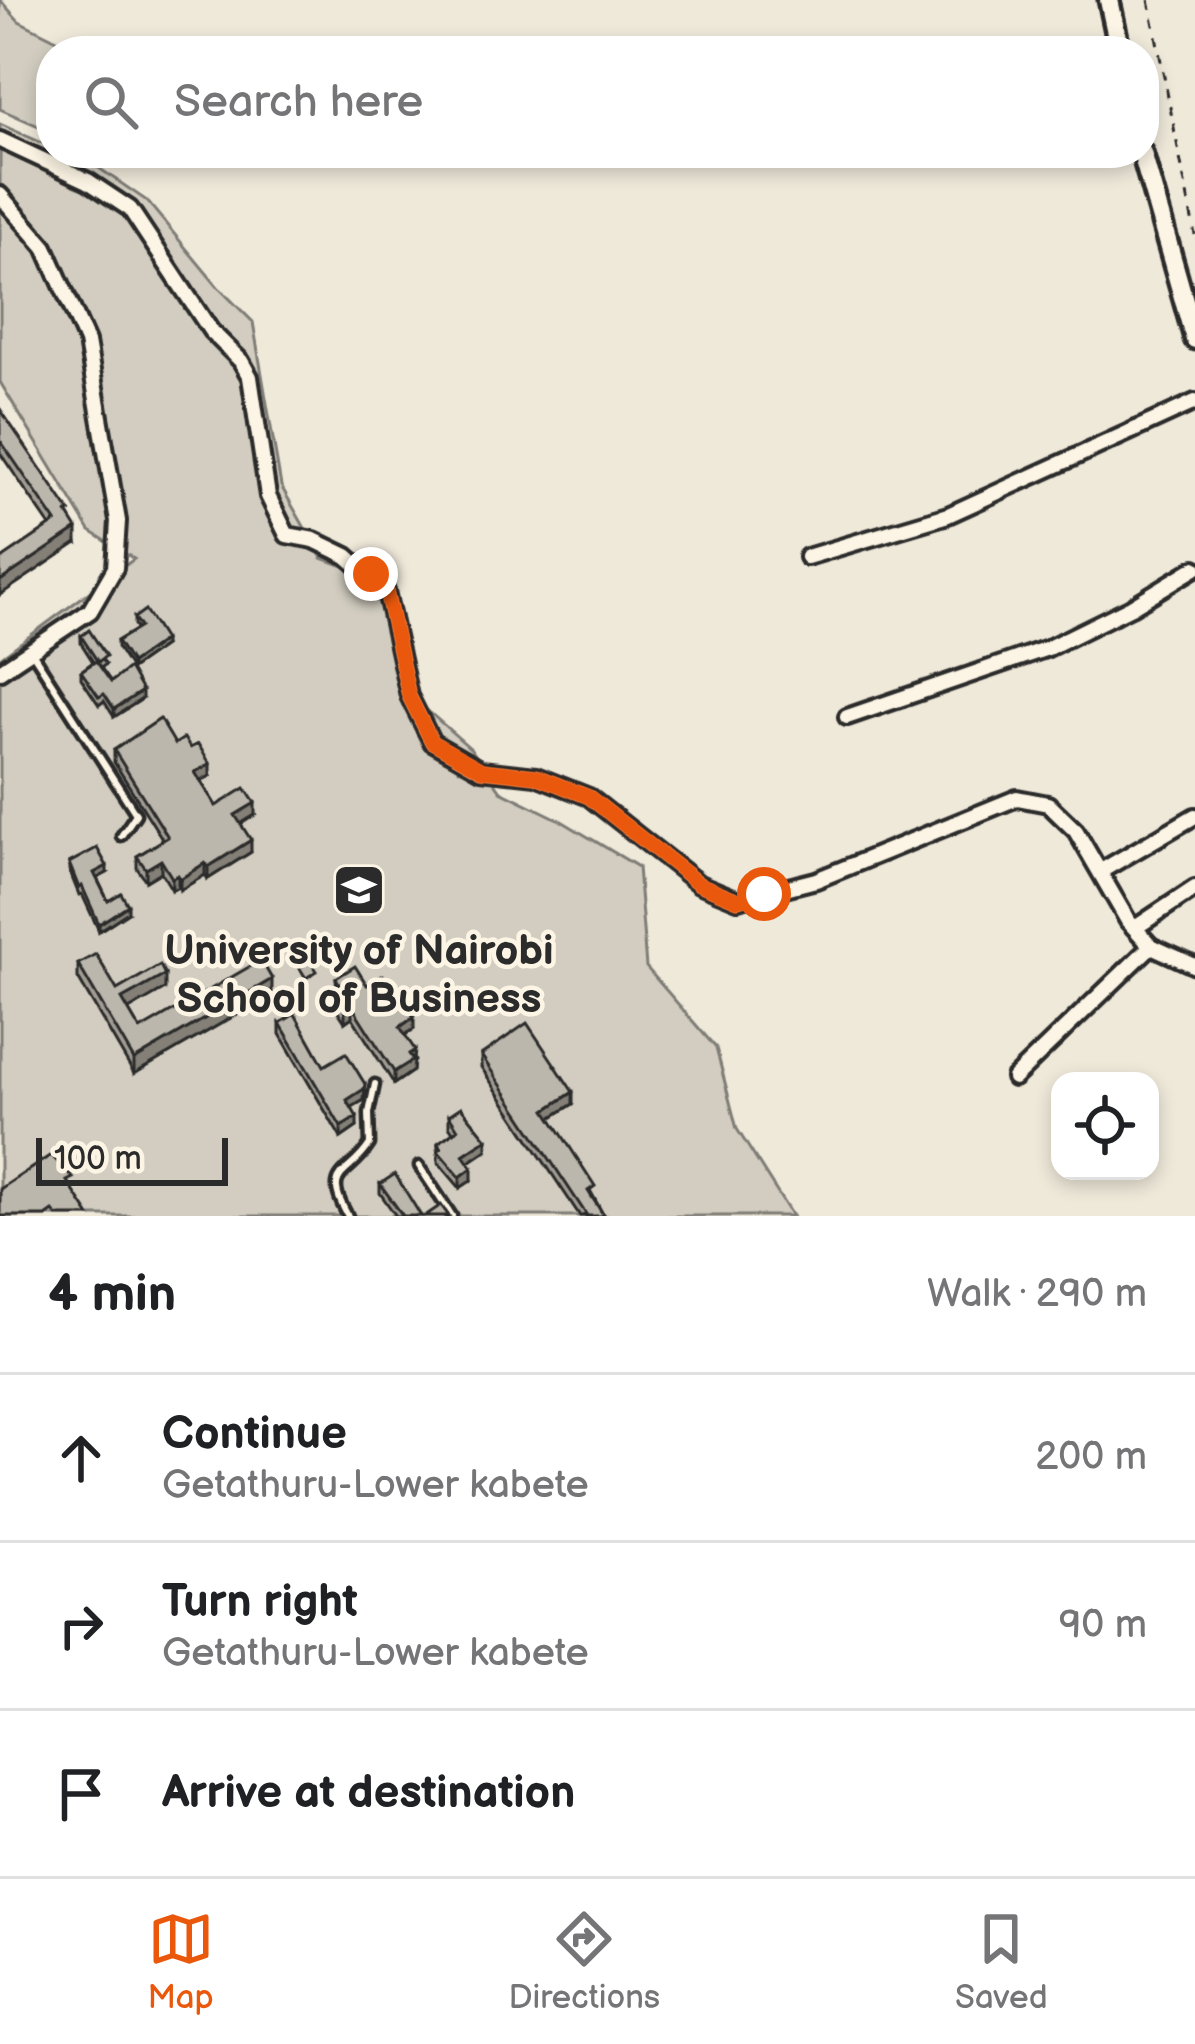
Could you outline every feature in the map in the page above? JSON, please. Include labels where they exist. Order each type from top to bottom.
[{"type":"main road","points":[[1111,1],[1117,36]]},
{"type":"main road","points":[[1146,168],[1195,339]]},
{"type":"street","points":[[0,140],[36,157]]},
{"type":"street","points":[[60,168],[130,209],[211,331],[241,362],[250,377],[268,496],[287,535],[314,540],[347,556],[386,591],[409,696],[432,742],[482,770],[536,776],[589,797],[699,884],[738,900],[816,880],[1017,798],[1048,804],[1076,831],[1151,946],[1195,966]]},
{"type":"street","points":[[0,195],[45,248],[87,342],[118,521],[115,568],[90,611],[0,671]]},
{"type":"street","points":[[807,556],[949,515],[1195,401]]},
{"type":"street","points":[[847,716],[1048,648],[1131,607],[1195,568]]},
{"type":"street","points":[[1101,872],[1195,816]]},
{"type":"street","points":[[1135,928],[1195,888]]},
{"type":"street","points":[[1014,1078],[1151,946]]},
{"type":"lane","points":[[30,649],[136,814],[121,836]]},
{"type":"lane","points":[[349,1216],[335,1185],[370,1144],[375,1084]]},
{"type":"lane","points":[[419,1166],[452,1216]]},
{"type":"path","points":[[1149,0],[1156,36]]},
{"type":"path","points":[[1159,51],[1195,235]]},
{"type":"shaded area","points":[[0,0],[19,21],[49,36],[36,36],[36,125],[0,109]]},
{"type":"shaded area","points":[[0,124],[36,140],[36,168],[99,168],[147,201],[253,322],[281,486],[322,558],[384,581],[420,704],[471,749],[501,791],[638,867],[646,967],[716,1048],[737,1129],[792,1216],[0,1216],[0,658],[134,559],[90,531],[0,382]]},
{"type":"building","points":[[0,409],[77,529],[0,581],[0,560],[56,522],[0,440]]},
{"type":"building","points":[[145,610],[164,640],[131,663],[117,641],[140,627],[134,618]]},
{"type":"building","points":[[89,630],[106,656],[98,662],[81,636]]},
{"type":"building","points":[[96,661],[111,682],[129,668],[142,691],[114,709],[81,671]]},
{"type":"building","points":[[160,719],[175,744],[184,738],[190,748],[198,744],[210,764],[195,772],[216,806],[245,788],[255,803],[235,815],[251,840],[180,879],[178,875],[172,878],[161,860],[146,869],[137,856],[168,837],[114,750]]},
{"type":"building","points":[[97,848],[107,866],[94,873],[108,901],[121,893],[128,905],[99,924],[69,863]]},
{"type":"building","points":[[96,954],[117,990],[160,965],[165,975],[122,999],[140,1030],[261,960],[272,979],[134,1060],[78,964]]},
{"type":"building","points":[[310,960],[317,971],[306,978],[299,967]]},
{"type":"building","points":[[355,966],[367,985],[383,975],[414,1017],[400,1027],[415,1050],[409,1054],[413,1060],[394,1072],[352,1006],[345,1010],[334,993],[342,988],[336,978]]},
{"type":"building","points":[[295,1014],[324,1066],[346,1053],[365,1084],[347,1100],[357,1117],[341,1127],[280,1023]]},
{"type":"building","points":[[527,1023],[573,1092],[546,1110],[595,1186],[588,1191],[604,1216],[583,1216],[586,1214],[481,1055]]},
{"type":"building","points":[[461,1107],[487,1139],[463,1155],[472,1168],[460,1177],[438,1151],[438,1143],[458,1129],[449,1115]]},
{"type":"building","points":[[51,1155],[73,1178],[67,1181],[90,1216],[57,1216],[53,1211],[46,1216],[2,1216],[0,1189]]},
{"type":"building","points":[[395,1174],[421,1216],[403,1216],[380,1184]]},
{"type":"building","points":[[441,1205],[449,1216],[425,1216]]},
{"type":"place","name":"University of Nairobi School of Business","points":[[359,890]]},
{"type":"route","points":[[371,574],[386,591],[409,696],[432,742],[482,770],[536,776],[589,797],[699,884],[738,900],[764,894]]}]
